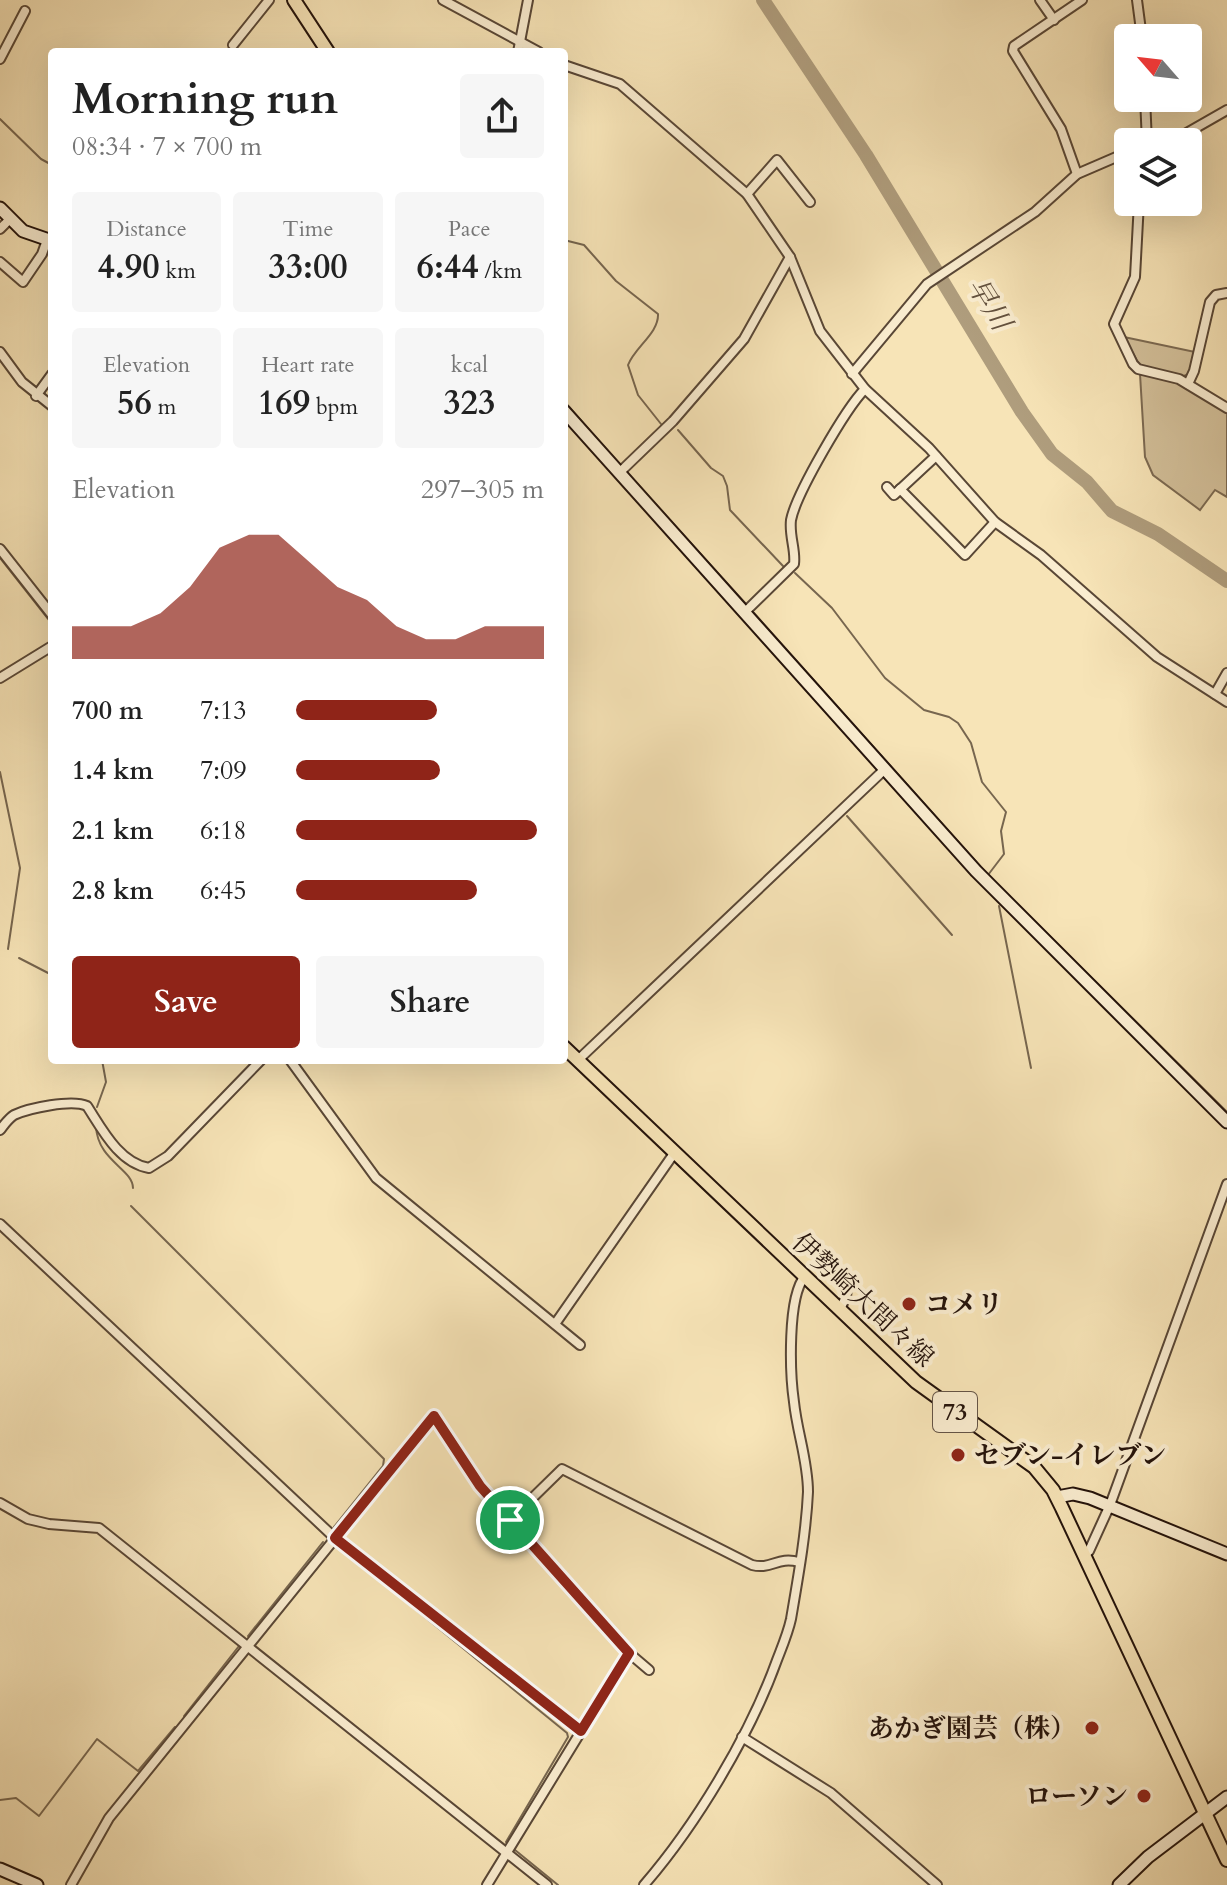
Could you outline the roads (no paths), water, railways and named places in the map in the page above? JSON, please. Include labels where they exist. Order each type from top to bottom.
[{"type":"main road","points":[[294,0],[325,48]]},
{"type":"main road","name":"伊勢崎大間々線","points":[[568,1051],[916,1382],[1029,1463],[1057,1497],[1227,1860]]},
{"type":"street","points":[[233,45],[269,0]]},
{"type":"street","points":[[443,0],[520,47],[528,0]]},
{"type":"street","points":[[1040,0],[1054,20]]},
{"type":"street","points":[[1077,174],[1061,129],[1013,54],[1014,46],[1082,0]]},
{"type":"street","points":[[1137,0],[1140,24]]},
{"type":"street","points":[[0,59],[25,11]]},
{"type":"street","points":[[568,66],[620,84],[747,194],[790,257],[820,331],[865,389],[936,456],[995,522],[1041,555],[1157,657],[1227,702]]},
{"type":"street","points":[[1196,128],[1227,110]]},
{"type":"street","points":[[852,374],[919,292],[934,279],[1035,212],[1077,174],[1114,158]]},
{"type":"street","points":[[747,194],[777,160],[810,202]]},
{"type":"street","points":[[0,208],[23,231],[48,240]]},
{"type":"street","points":[[1138,216],[1135,277],[1117,315],[1115,327],[1138,369],[1188,384],[1227,408]]},
{"type":"street","points":[[0,229],[10,219]]},
{"type":"street","points":[[0,262],[23,282],[48,242]]},
{"type":"street","points":[[619,473],[673,421],[744,339],[790,257]]},
{"type":"street","points":[[1188,384],[1194,371],[1210,302],[1216,295],[1227,293]]},
{"type":"street","points":[[0,352],[22,382],[48,404]]},
{"type":"street","points":[[36,396],[48,380]]},
{"type":"street","points":[[745,612],[794,564],[791,521],[798,502],[842,418],[865,389]]},
{"type":"street","points":[[568,416],[976,871],[1227,1122]]},
{"type":"street","points":[[887,487],[894,495],[936,456]]},
{"type":"street","points":[[900,489],[965,555],[995,522]]},
{"type":"street","points":[[0,549],[48,610]]},
{"type":"street","points":[[0,678],[48,648]]},
{"type":"street","points":[[1215,694],[1227,673]]},
{"type":"street","points":[[578,1060],[885,769]]},
{"type":"street","points":[[0,1130],[9,1119],[21,1113],[68,1102],[80,1103],[87,1106],[120,1151],[137,1165],[149,1168],[168,1156],[257,1064]]},
{"type":"street","points":[[293,1064],[376,1178],[580,1345]]},
{"type":"street","points":[[555,1324],[675,1152]]},
{"type":"street","points":[[1083,1556],[1089,1551],[1110,1505],[1227,1184]]},
{"type":"street","points":[[0,1224],[335,1538],[581,1731]]},
{"type":"street","points":[[644,1885],[668,1855],[742,1737],[770,1678],[789,1627],[807,1477],[793,1400],[793,1333],[798,1288],[805,1276]]},
{"type":"street","points":[[840,1309],[846,1297],[848,1278]]},
{"type":"street","points":[[71,1885],[109,1818],[434,1416],[480,1486],[629,1653],[649,1670]]},
{"type":"street","points":[[510,1520],[562,1469],[752,1565],[765,1567],[785,1559],[799,1562]]},
{"type":"street","points":[[1057,1497],[1081,1495],[1227,1554]]},
{"type":"street","points":[[0,1503],[28,1519],[99,1528],[547,1885]]},
{"type":"street","points":[[487,1885],[629,1653]]},
{"type":"street","points":[[742,1737],[831,1793],[937,1885]]},
{"type":"street","points":[[1119,1885],[1148,1857],[1227,1797]]},
{"type":"street","points":[[0,1869],[37,1885]]},
{"type":"waterway","name":"早川","points":[[763,0],[866,155],[1022,412],[1052,454],[1087,482],[1112,511],[1158,534],[1227,581]]},
{"type":"waterway","points":[[0,119],[48,163]]},
{"type":"waterway","points":[[568,241],[584,245],[616,281],[658,314],[651,334],[628,365],[638,395],[661,424]]},
{"type":"waterway","points":[[568,406],[621,466]]},
{"type":"waterway","points":[[678,430],[711,468],[723,476],[730,510],[783,566]]},
{"type":"waterway","points":[[629,475],[746,604]]},
{"type":"waterway","points":[[0,558],[48,619]]},
{"type":"waterway","points":[[754,613],[988,875],[1004,854],[1001,831],[1006,812],[982,782],[971,743],[958,723],[924,710],[885,678],[832,608],[795,573]]},
{"type":"waterway","points":[[9,668],[48,644]]},
{"type":"waterway","points":[[0,772],[20,868],[8,949]]},
{"type":"waterway","points":[[847,816],[952,935]]},
{"type":"waterway","points":[[998,885],[1227,1112]]},
{"type":"waterway","points":[[999,906],[1031,1068]]},
{"type":"waterway","points":[[19,958],[48,973]]},
{"type":"waterway","points":[[97,1107],[106,1082],[103,1064]]},
{"type":"waterway","points":[[96,1127],[103,1148],[128,1175],[133,1188]]},
{"type":"waterway","points":[[131,1206],[384,1459],[383,1466],[334,1527]]},
{"type":"waterway","points":[[248,1636],[323,1542]]},
{"type":"waterway","points":[[340,1548],[567,1733],[568,1737],[506,1842]]},
{"type":"waterway","points":[[184,1716],[239,1646]]},
{"type":"waterway","points":[[0,1800],[16,1798],[39,1816],[97,1739],[138,1771],[175,1727]]},
{"type":"waterway","points":[[515,1850],[558,1885]]},
{"type":"place","name":"コメリ","points":[[909,1304]]},
{"type":"place","name":"セブン-イレブン","points":[[958,1455]]},
{"type":"place","name":"あかぎ園芸（株）","points":[[1092,1728]]},
{"type":"place","name":"ローソン","points":[[1144,1796]]}]
